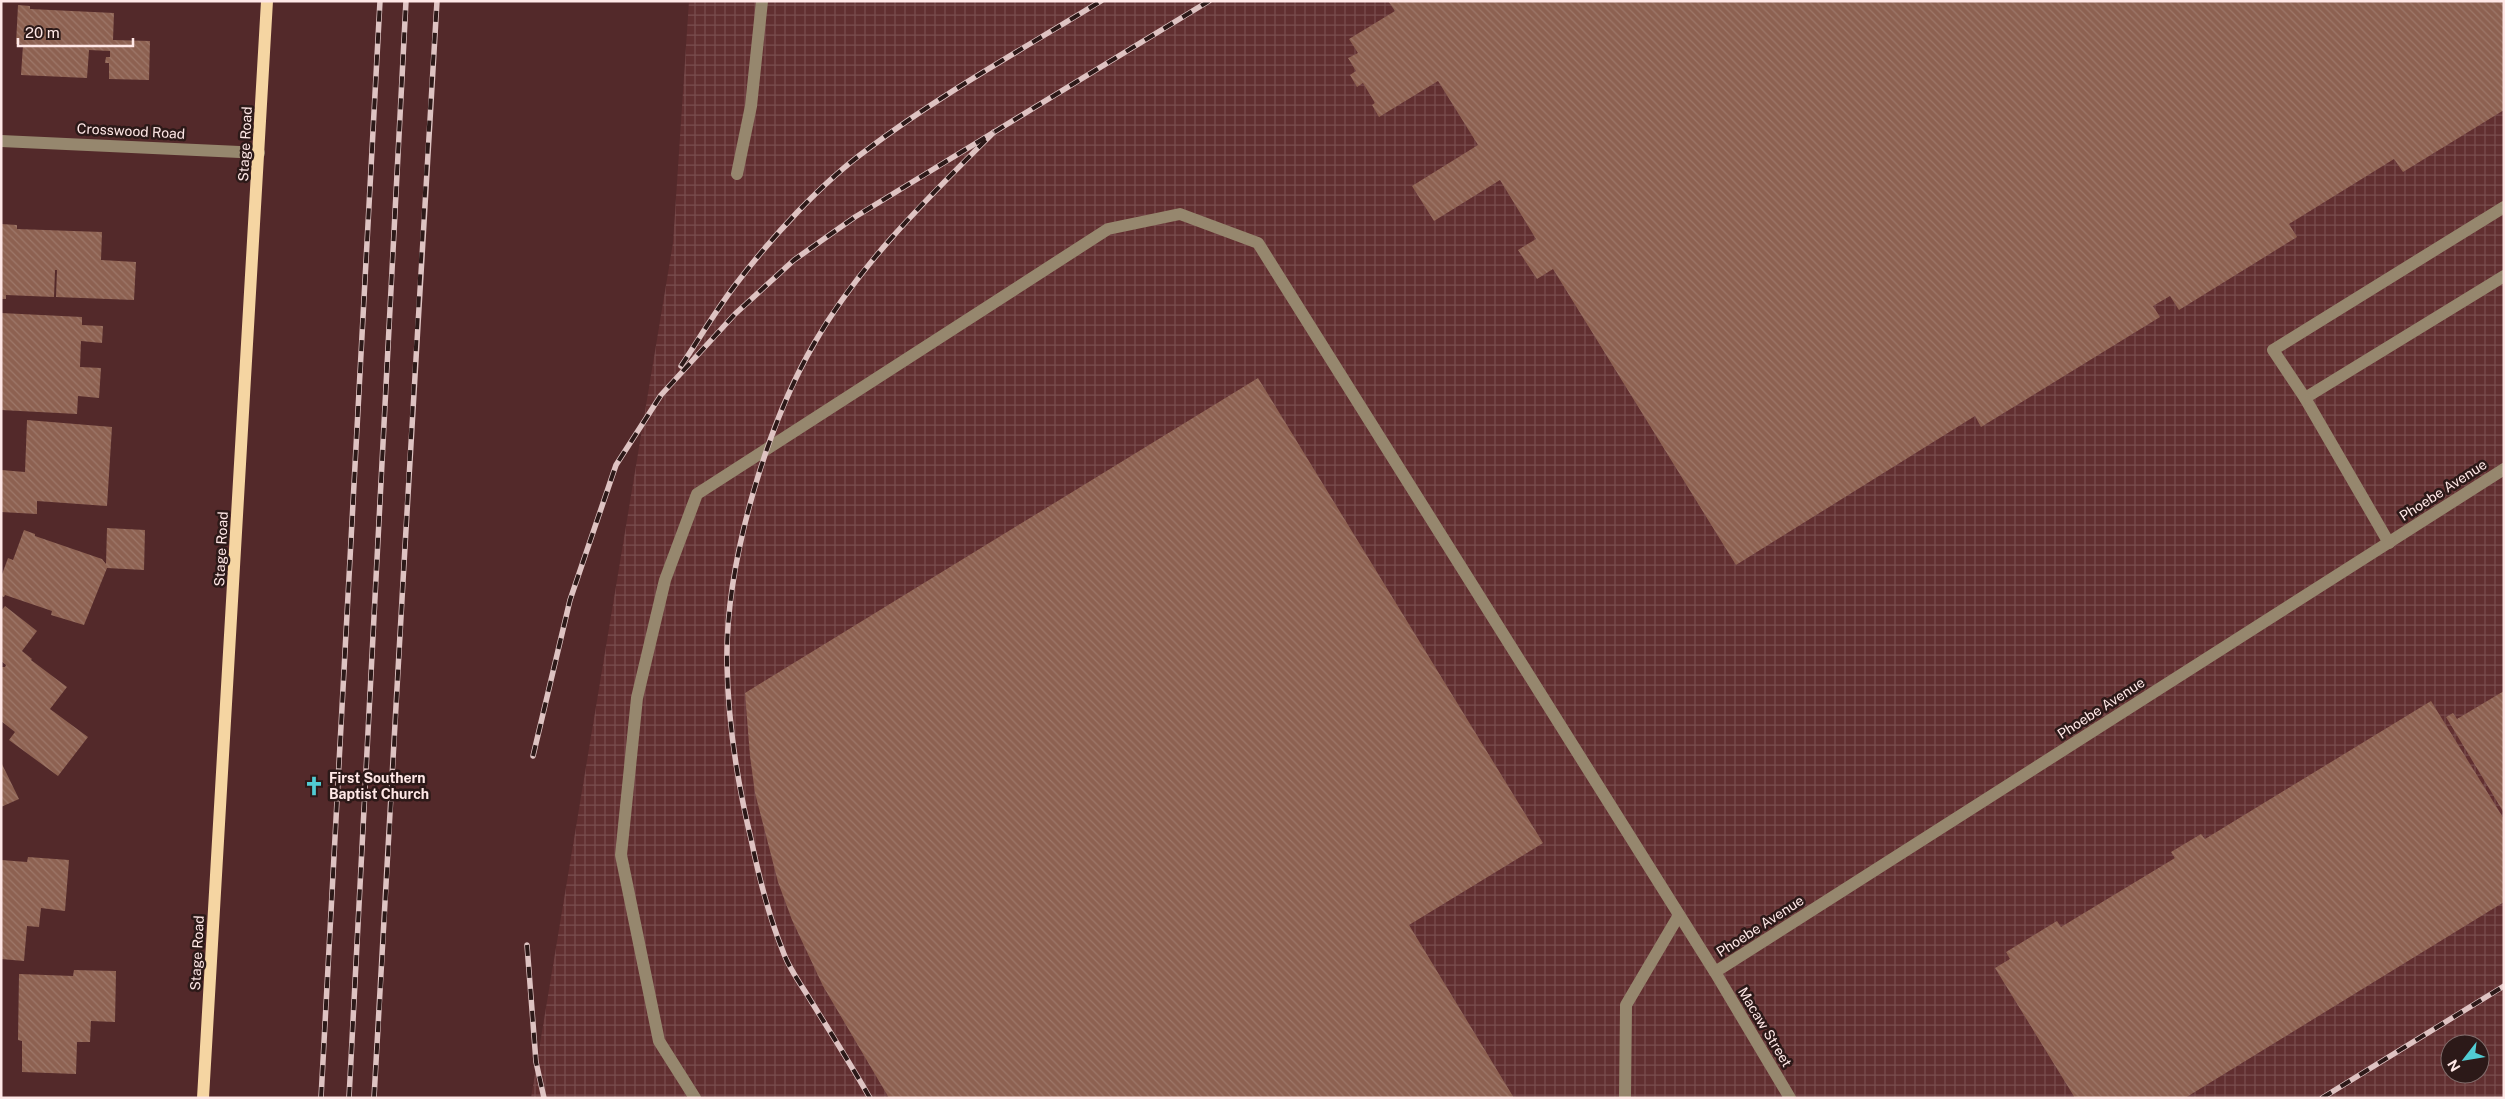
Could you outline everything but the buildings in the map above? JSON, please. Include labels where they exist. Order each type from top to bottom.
[{"type":"main road","name":"Stage Road","points":[[203,1098],[267,1]]},
{"type":"street","points":[[737,174],[751,106],[762,1]]},
{"type":"street","name":"Crosswood Road","points":[[1,141],[259,152]]},
{"type":"street","points":[[2389,543],[2305,398],[2273,350],[2504,207]]},
{"type":"street","name":"Macaw Street","points":[[695,1098],[659,1041],[621,855],[637,698],[665,580],[697,494],[1108,229],[1180,214],[1258,243],[1715,972],[1790,1098]]},
{"type":"street","points":[[2305,398],[2504,276]]},
{"type":"street","name":"Phoebe Avenue","points":[[1715,972],[2504,469]]},
{"type":"street","points":[[1625,1098],[1626,1005],[1679,915]]},
{"type":"shaded area","points":[[689,1],[2504,1],[2504,1098],[531,1098],[673,243]]},
{"type":"railway","points":[[321,1098],[380,1]]},
{"type":"railway","points":[[349,1098],[406,1]]},
{"type":"railway","points":[[374,1098],[437,1]]},
{"type":"railway","points":[[681,366],[721,304],[750,266],[797,212],[832,178],[868,149],[924,109],[1101,1]]},
{"type":"railway","points":[[533,756],[570,600],[616,465],[661,395],[735,314],[794,260],[855,217],[1209,1]]},
{"type":"railway","points":[[870,1098],[789,966],[761,883],[741,795],[729,707],[728,625],[733,583],[741,541],[765,455],[780,414],[815,342],[853,285],[897,231],[994,132]]},
{"type":"railway","points":[[527,945],[536,1062],[544,1098]]},
{"type":"railway","points":[[2322,1098],[2504,986]]},
{"type":"place","name":"First Southern Baptist Church","points":[[314,786]]}]
